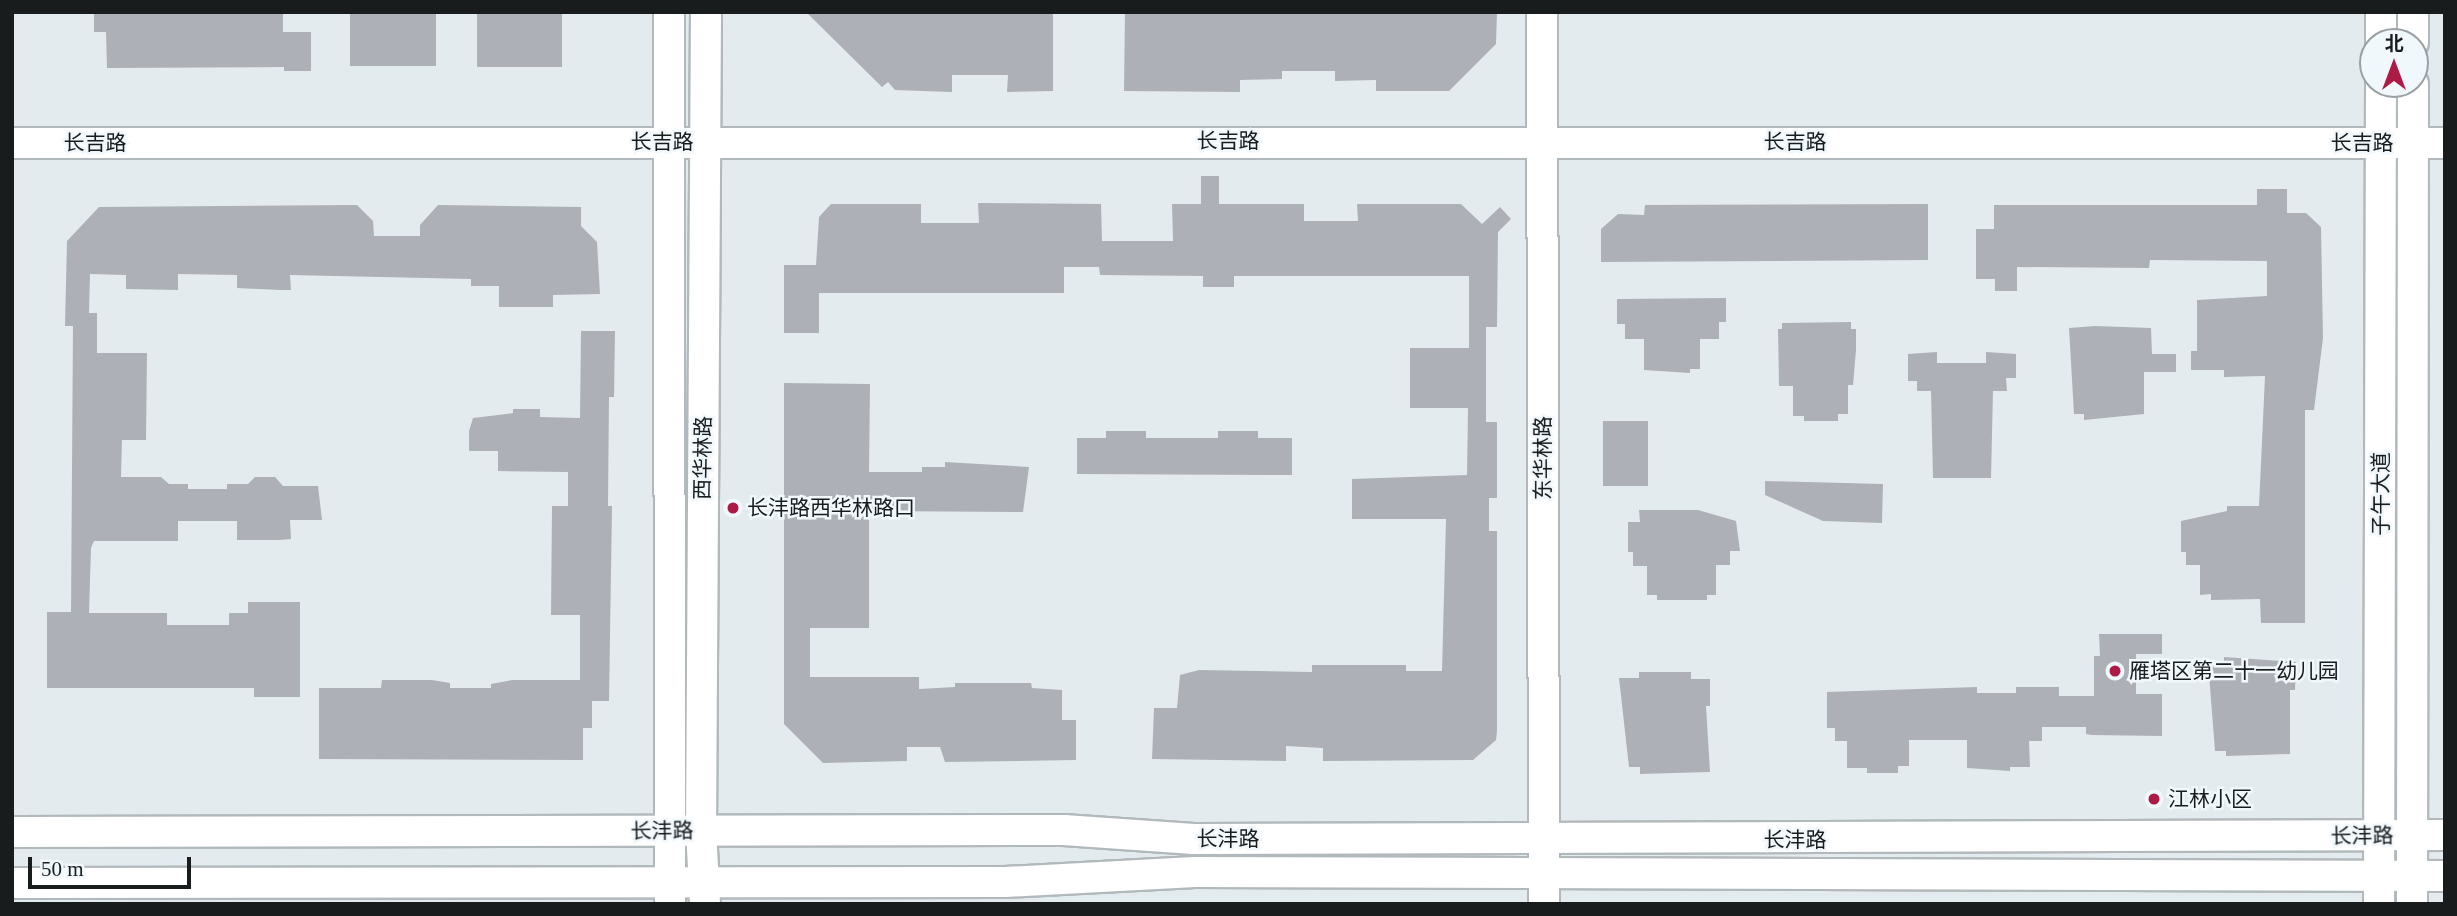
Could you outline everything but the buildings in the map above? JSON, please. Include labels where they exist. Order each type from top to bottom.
[{"type":"street","name":"西华林路","points":[[669,12],[670,893]]},
{"type":"street","name":"西华林路","points":[[705,893],[701,831],[706,12]]},
{"type":"street","name":"东华林路","points":[[1542,12],[1544,904]]},
{"type":"street","name":"子午大道","points":[[2379,889],[2381,98]]},
{"type":"street","name":"子午大道","points":[[2412,890],[2413,98]]},
{"type":"street","name":"长吉路","points":[[12,143],[2445,143]]},
{"type":"street","name":"长沣路","points":[[12,832],[1064,830],[1194,839],[1544,840],[2445,835]]},
{"type":"street","name":"长沣路","points":[[12,883],[705,893],[1195,872],[1544,872],[2412,890],[2445,876]]},
{"type":"place","name":"长沣路西华林路口","points":[[733,508]]},
{"type":"place","name":"雁塔区第二十一幼儿园","points":[[2115,671]]},
{"type":"place","name":"江林小区","points":[[2154,799]]}]
